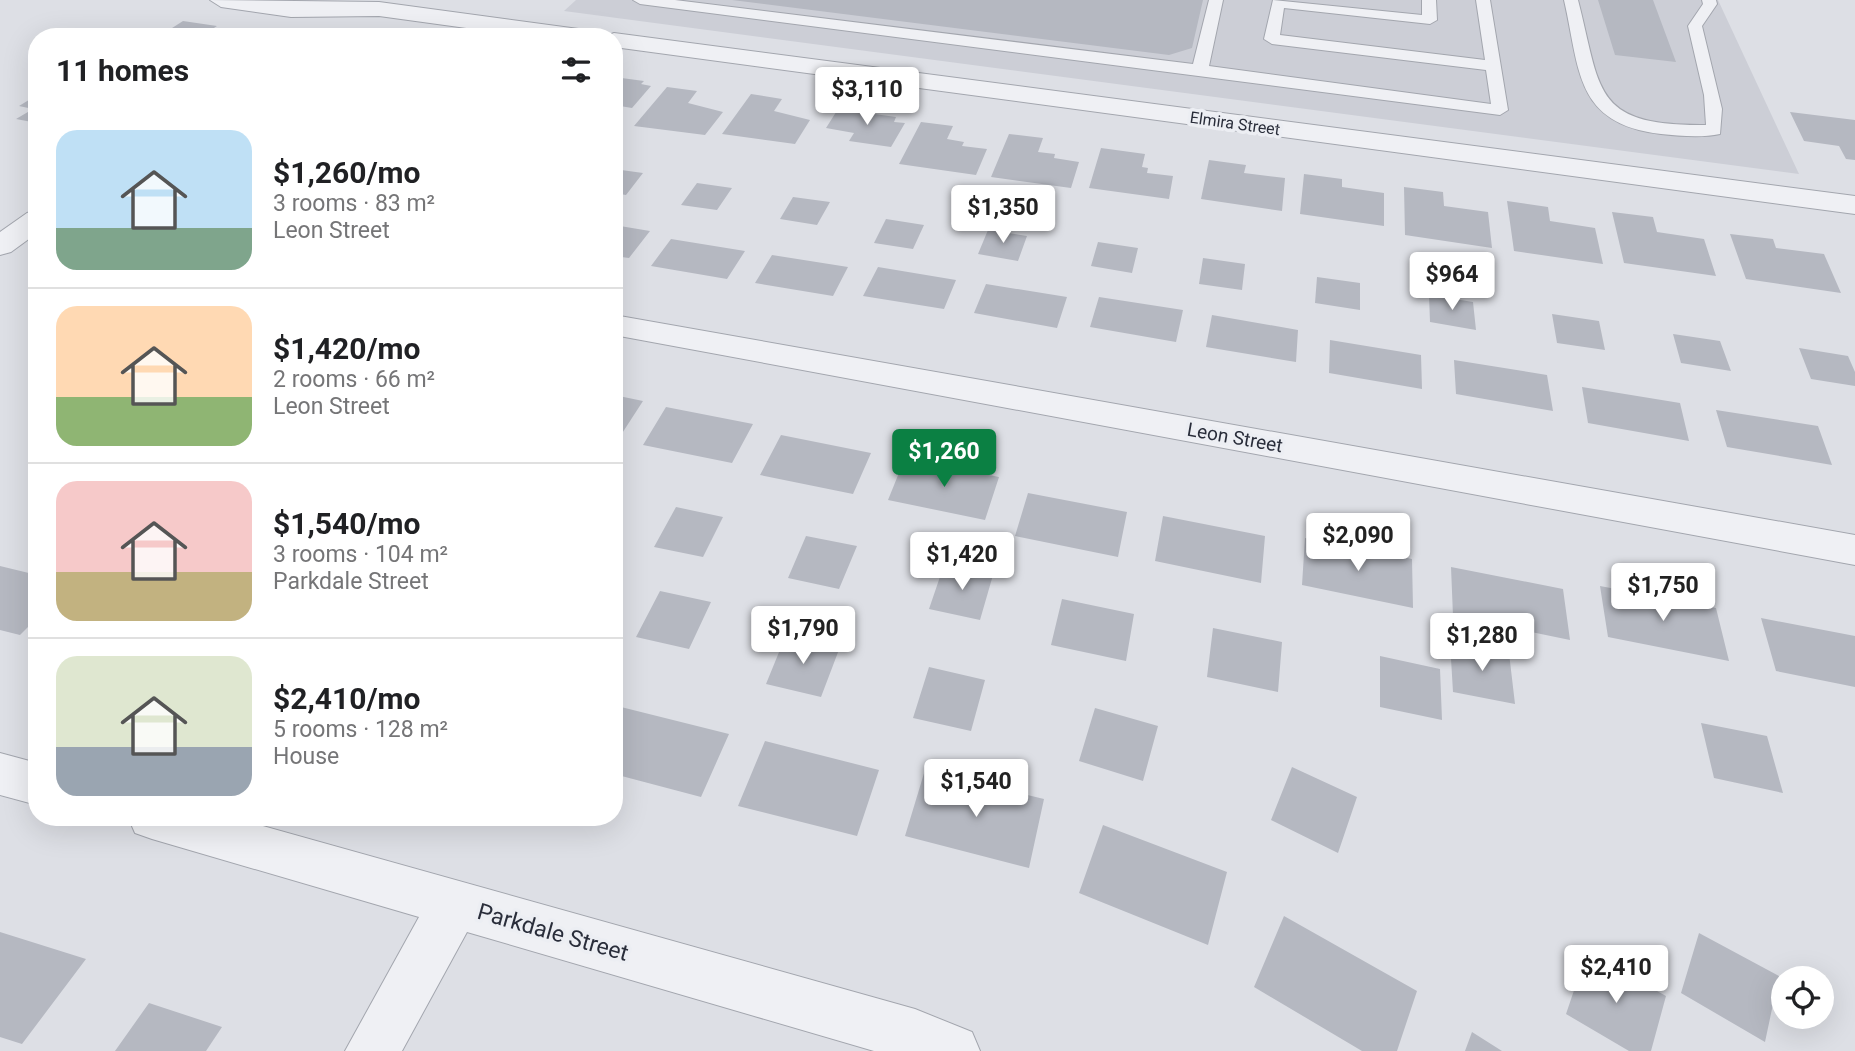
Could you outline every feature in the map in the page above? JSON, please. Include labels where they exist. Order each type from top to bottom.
[{"type":"street","points":[[221,0],[291,10],[335,4],[519,28]]},
{"type":"street","points":[[303,28],[335,4]]},
{"type":"street","name":"Elmira Street","points":[[623,41],[1855,205]]},
{"type":"street","points":[[0,246],[28,226]]},
{"type":"street","name":"Leon Street","points":[[623,327],[1855,550]]},
{"type":"street","points":[[0,774],[28,782]]},
{"type":"street","name":"Parkdale Street","points":[[183,826],[915,1036],[953,1051]]},
{"type":"street","points":[[372,1051],[455,904]]},
{"type":"lane","points":[[640,0],[1500,110],[1483,0]]},
{"type":"lane","points":[[1200,70],[1216,0]]},
{"type":"lane","points":[[1429,0],[1430,20],[1278,3],[1272,39],[1493,66]]},
{"type":"lane","points":[[1571,0],[1598,99],[1616,118],[1667,130],[1714,130],[1717,116],[1701,62],[1695,26],[1710,4],[1709,0]]},
{"type":"shaded area","points":[[576,0],[1718,0],[1799,174],[564,11]]},
{"type":"building","points":[[732,0],[1203,0],[1192,48],[1169,55]]},
{"type":"building","points":[[1598,0],[1653,0],[1676,62],[1615,55]]},
{"type":"building","points":[[183,21],[217,26],[214,28],[172,28]]},
{"type":"building","points":[[623,78],[644,81],[641,84],[651,86],[632,108],[623,106]]},
{"type":"building","points":[[667,87],[697,91],[688,103],[723,112],[705,135],[634,126]]},
{"type":"building","points":[[751,94],[782,99],[774,111],[810,120],[795,144],[722,134]]},
{"type":"building","points":[[28,100],[28,108],[19,106]]},
{"type":"building","points":[[838,109],[896,117],[894,122],[905,123],[891,147],[849,141],[854,133],[826,128]]},
{"type":"building","points":[[28,112],[28,121],[16,119]]},
{"type":"building","points":[[1790,112],[1855,120],[1855,160],[1846,159],[1839,146],[1804,141]]},
{"type":"building","points":[[921,122],[953,126],[947,139],[964,142],[962,146],[987,149],[976,175],[899,164]]},
{"type":"building","points":[[1009,134],[1043,138],[1038,152],[1079,162],[1071,188],[991,177]]},
{"type":"building","points":[[1101,148],[1145,154],[1142,167],[1148,168],[1147,173],[1173,176],[1169,199],[1089,188]]},
{"type":"building","points":[[1209,160],[1246,165],[1244,173],[1285,178],[1282,211],[1201,199]]},
{"type":"building","points":[[623,170],[643,173],[626,195],[623,194]]},
{"type":"building","points":[[1304,174],[1342,179],[1342,187],[1384,193],[1384,226],[1300,214]]},
{"type":"building","points":[[697,183],[732,188],[717,210],[681,205]]},
{"type":"building","points":[[1404,187],[1443,192],[1444,206],[1488,212],[1492,248],[1405,235]]},
{"type":"building","points":[[793,197],[830,202],[817,225],[780,219]]},
{"type":"building","points":[[1507,201],[1548,207],[1550,221],[1595,228],[1603,264],[1514,251]]},
{"type":"building","points":[[1612,212],[1653,217],[1657,232],[1704,239],[1716,276],[1624,263]]},
{"type":"building","points":[[886,219],[924,225],[913,249],[874,243]]},
{"type":"building","points":[[623,226],[650,231],[629,258],[623,257]]},
{"type":"building","points":[[988,230],[1027,236],[1018,261],[978,254]]},
{"type":"building","points":[[1730,234],[1773,239],[1776,248],[1824,254],[1841,293],[1746,279]]},
{"type":"building","points":[[671,239],[745,251],[727,279],[651,266]]},
{"type":"building","points":[[1098,242],[1138,248],[1132,273],[1091,266]]},
{"type":"building","points":[[772,255],[848,267],[833,296],[755,283]]},
{"type":"building","points":[[1203,258],[1245,264],[1242,290],[1199,284]]},
{"type":"building","points":[[878,267],[956,280],[944,309],[863,296]]},
{"type":"building","points":[[1317,277],[1360,283],[1360,310],[1315,303]]},
{"type":"building","points":[[986,284],[1067,297],[1057,328],[974,313]]},
{"type":"building","points":[[1429,295],[1473,302],[1476,330],[1430,322]]},
{"type":"building","points":[[1099,297],[1183,310],[1176,342],[1090,327]]},
{"type":"building","points":[[1552,314],[1599,321],[1605,350],[1557,343]]},
{"type":"building","points":[[1212,315],[1298,330],[1296,362],[1206,347]]},
{"type":"building","points":[[1673,334],[1720,341],[1731,371],[1681,363]]},
{"type":"building","points":[[1330,340],[1421,355],[1422,389],[1329,373]]},
{"type":"building","points":[[1799,348],[1848,356],[1855,372],[1855,386],[1811,379]]},
{"type":"building","points":[[1454,360],[1547,375],[1553,411],[1456,394]]},
{"type":"building","points":[[1582,387],[1680,403],[1689,441],[1588,423]]},
{"type":"building","points":[[623,397],[643,401],[623,432]]},
{"type":"building","points":[[666,407],[753,424],[732,463],[643,445]]},
{"type":"building","points":[[1716,410],[1818,426],[1832,465],[1727,447]]},
{"type":"building","points":[[781,435],[871,453],[853,494],[760,475]]},
{"type":"building","points":[[905,458],[999,477],[985,520],[888,500]]},
{"type":"building","points":[[1028,493],[1127,512],[1118,557],[1015,536]]},
{"type":"building","points":[[676,507],[723,517],[703,557],[654,547]]},
{"type":"building","points":[[1163,516],[1265,536],[1261,583],[1155,561]]},
{"type":"building","points":[[806,536],[857,546],[839,589],[788,578]]},
{"type":"building","points":[[1305,538],[1412,559],[1413,608],[1302,585]]},
{"type":"building","points":[[944,565],[993,575],[980,620],[929,609]]},
{"type":"building","points":[[0,566],[28,573],[28,627],[20,635],[0,630]]},
{"type":"building","points":[[1451,567],[1563,589],[1570,640],[1453,616]]},
{"type":"building","points":[[1600,586],[1716,608],[1729,661],[1608,637]]},
{"type":"building","points":[[660,591],[711,602],[689,649],[636,637]]},
{"type":"building","points":[[1062,599],[1134,614],[1126,661],[1051,645]]},
{"type":"building","points":[[1761,618],[1855,636],[1855,687],[1776,671]]},
{"type":"building","points":[[1213,628],[1282,642],[1278,692],[1207,677]]},
{"type":"building","points":[[786,635],[840,647],[821,697],[766,684]]},
{"type":"building","points":[[1450,642],[1509,653],[1515,704],[1453,692]]},
{"type":"building","points":[[1380,656],[1440,669],[1442,720],[1380,707]]},
{"type":"building","points":[[929,667],[985,680],[971,731],[913,718]]},
{"type":"building","points":[[623,708],[729,734],[701,797],[623,776]]},
{"type":"building","points":[[1095,708],[1158,726],[1143,781],[1079,761]]},
{"type":"building","points":[[1701,723],[1767,736],[1783,793],[1714,778]]},
{"type":"building","points":[[765,741],[879,770],[857,836],[738,806]]},
{"type":"building","points":[[1292,767],[1357,797],[1338,853],[1271,820]]},
{"type":"building","points":[[925,770],[1044,799],[1029,868],[905,836]]},
{"type":"building","points":[[1103,825],[1227,872],[1208,945],[1079,893]]},
{"type":"building","points":[[1284,916],[1417,991],[1397,1051],[1362,1051],[1254,987]]},
{"type":"building","points":[[0,932],[86,959],[22,1044],[0,1037]]},
{"type":"building","points":[[1699,933],[1771,972],[1771,1014],[1765,1042],[1681,993]]},
{"type":"building","points":[[1587,952],[1666,996],[1651,1051],[1629,1051],[1566,1014]]},
{"type":"building","points":[[149,1003],[222,1027],[206,1051],[115,1051]]},
{"type":"building","points":[[1472,1032],[1502,1051],[1465,1051]]}]
